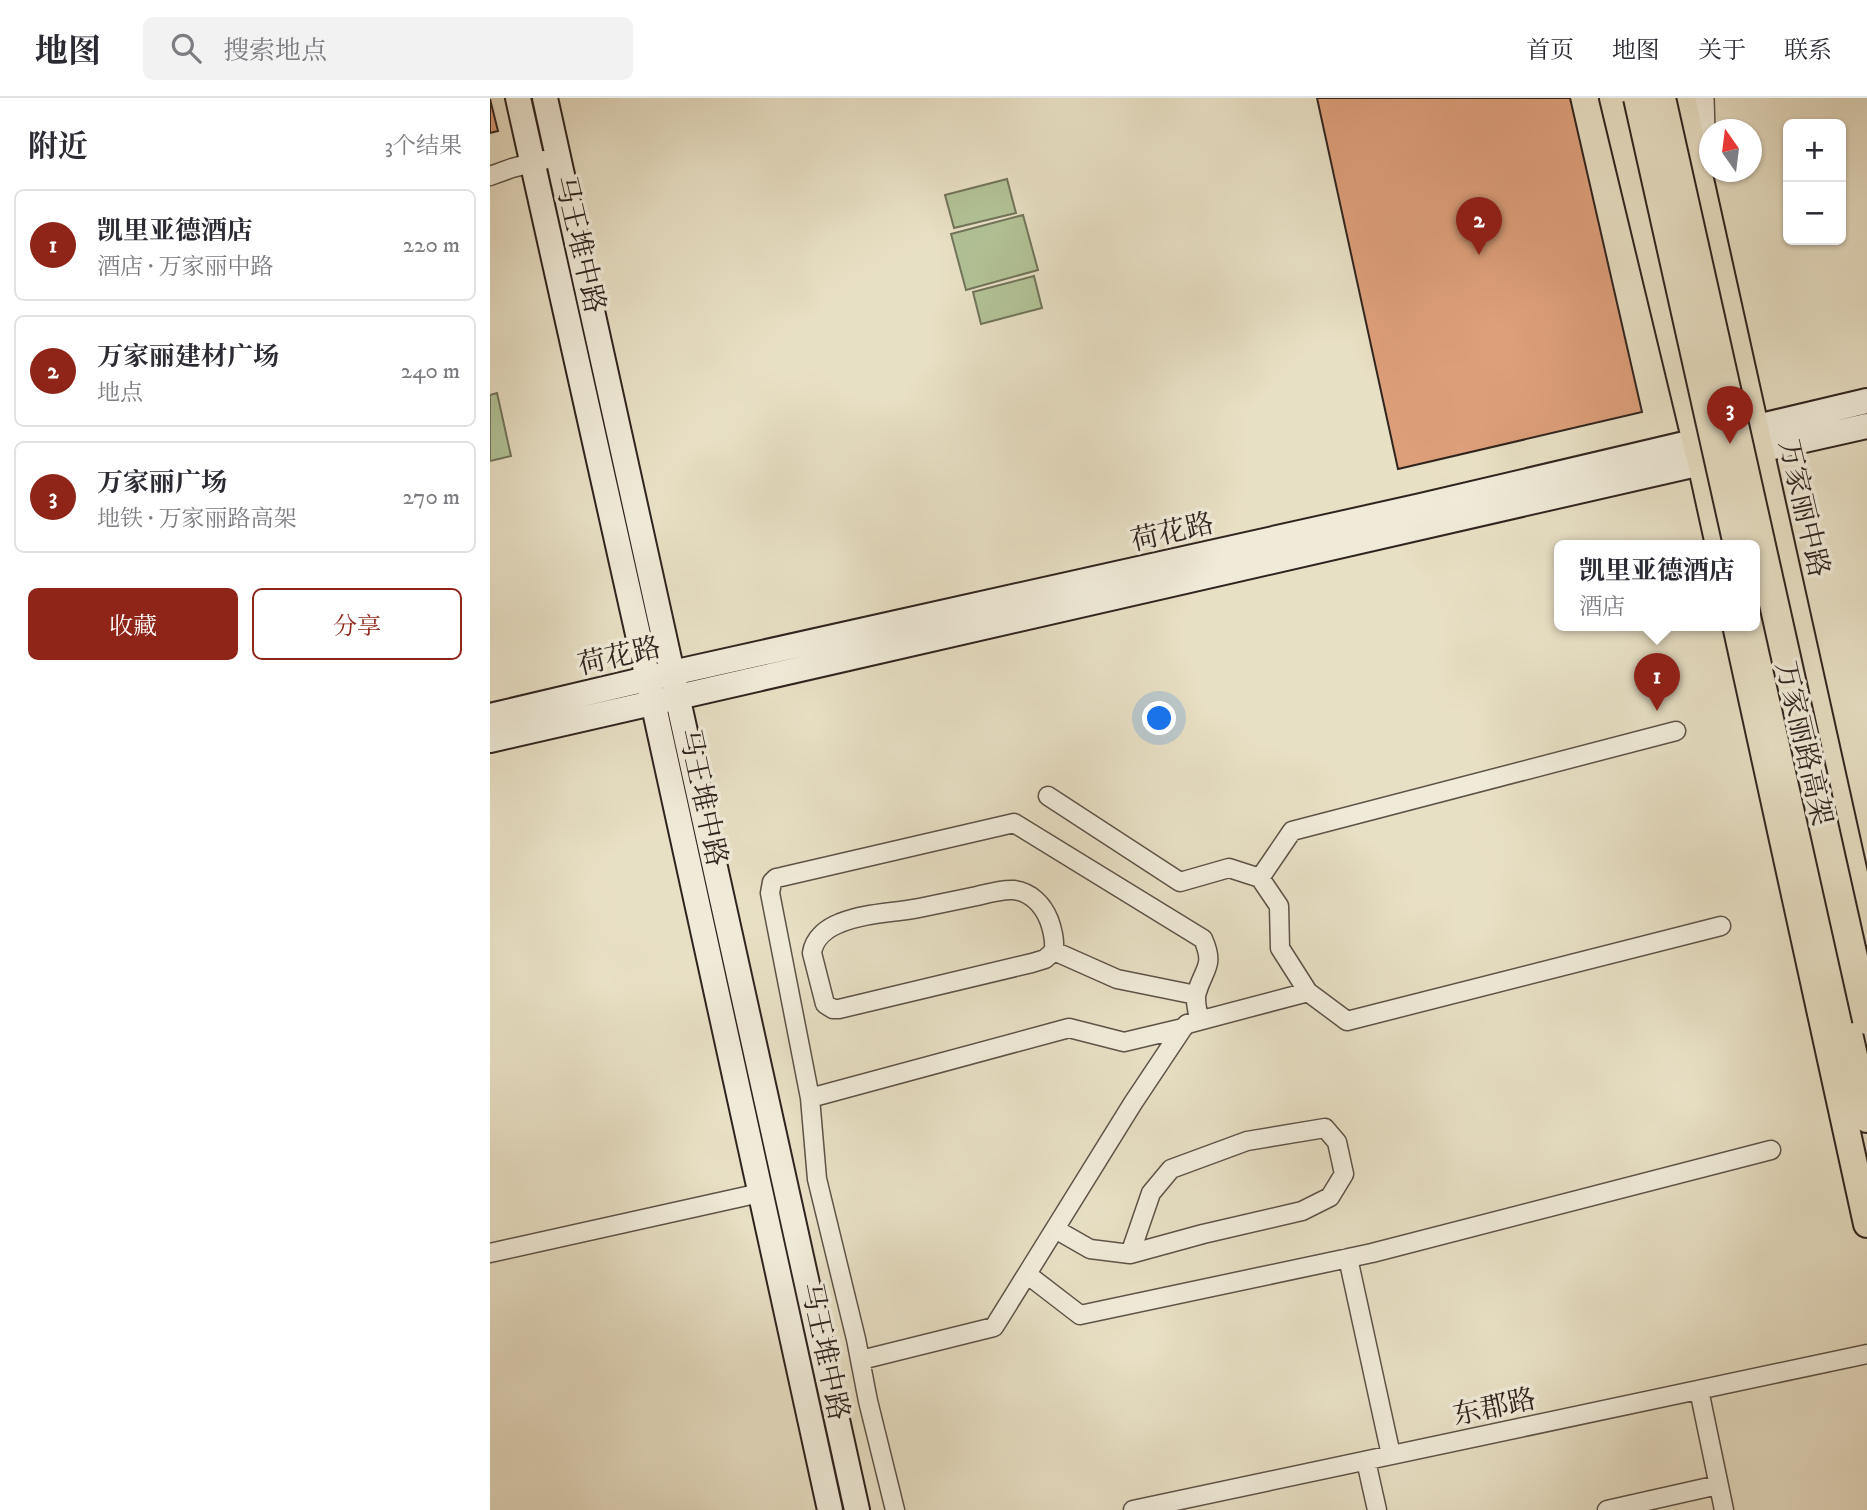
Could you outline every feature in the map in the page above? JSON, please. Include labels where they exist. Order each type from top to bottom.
[{"type":"highway","points":[[1639,98],[1737,540]]},
{"type":"highway","name":"万家丽路高架","points":[[1661,98],[1760,540]]},
{"type":"highway","name":"万家丽路高架","points":[[1760,541],[1867,1020]]},
{"type":"highway","name":"万家丽路高架","points":[[1757,631],[1867,1118]]},
{"type":"main road","name":"马王堆中路","points":[[518,98],[830,1510]]},
{"type":"main road","name":"马王堆中路","points":[[545,98],[857,1510]]},
{"type":"main road","points":[[1614,98],[1718,540]]},
{"type":"main road","name":"万家丽中路","points":[[1682,98],[1867,932]]},
{"type":"main road","name":"荷花路","points":[[490,740],[650,691],[1407,509],[1757,438],[1867,401]]},
{"type":"main road","name":"荷花路","points":[[1757,438],[1867,426]]},
{"type":"main road","points":[[1738,631],[1867,1224]]},
{"type":"main road","name":"荷花路","points":[[490,716],[650,691]]},
{"type":"street","points":[[1703,98],[1706,208]]},
{"type":"street","points":[[490,176],[532,162],[558,157]]},
{"type":"street","points":[[1260,878],[1292,831],[1676,732]]},
{"type":"street","points":[[1048,796],[1180,882],[1229,868],[1260,878],[1279,906],[1280,948],[1308,992],[1347,1021],[1721,926]]},
{"type":"street","points":[[861,1360],[994,1328],[1133,1103],[1191,1024],[1195,995],[1208,965],[1208,951],[1203,939],[1014,823],[776,878],[772,882],[770,892],[810,1098],[817,1179],[895,1510]]},
{"type":"street","points":[[1015,890],[1035,899],[1042,907],[1053,933],[1054,951],[1045,959],[1032,963],[839,1009],[825,1004],[812,953],[813,946],[820,937],[841,922],[997,891],[1015,890]]},
{"type":"street","points":[[1054,951],[1116,979],[1195,995]]},
{"type":"street","points":[[810,1098],[1069,1028],[1124,1042],[1308,992]]},
{"type":"street","points":[[1055,1228],[1090,1249],[1130,1254],[1301,1211],[1329,1197],[1344,1174],[1337,1142],[1325,1128],[1248,1140],[1171,1169],[1151,1193],[1130,1254]]},
{"type":"street","points":[[1028,1275],[1080,1315],[1348,1258],[1772,1150]]},
{"type":"street","points":[[490,1253],[760,1193]]},
{"type":"street","points":[[1348,1258],[1391,1455]]},
{"type":"street","name":"东郡路","points":[[1133,1510],[1867,1354]]},
{"type":"street","points":[[1699,1390],[1724,1510]]},
{"type":"street","points":[[1366,1461],[1377,1510]]},
{"type":"street","points":[[1607,1510],[1718,1485]]},
{"type":"green space","points":[[1007,179],[1016,213],[954,228],[945,195]]},
{"type":"green space","points":[[1023,215],[1038,270],[966,290],[951,234]]},
{"type":"green space","points":[[1034,276],[1042,308],[981,324],[973,292]]},
{"type":"green space","points":[[497,393],[511,456],[490,461],[490,395]]},
{"type":"building","points":[[1317,98],[1570,98],[1642,412],[1398,469]]},
{"type":"building","points":[[490,99],[498,131],[490,133]]},
{"type":"place","name":"万家丽建材广场","points":[[1479,255]]},
{"type":"place","name":"万家丽广场","points":[[1730,444]]},
{"type":"place","name":"凯里亚德酒店","points":[[1657,711]]}]
